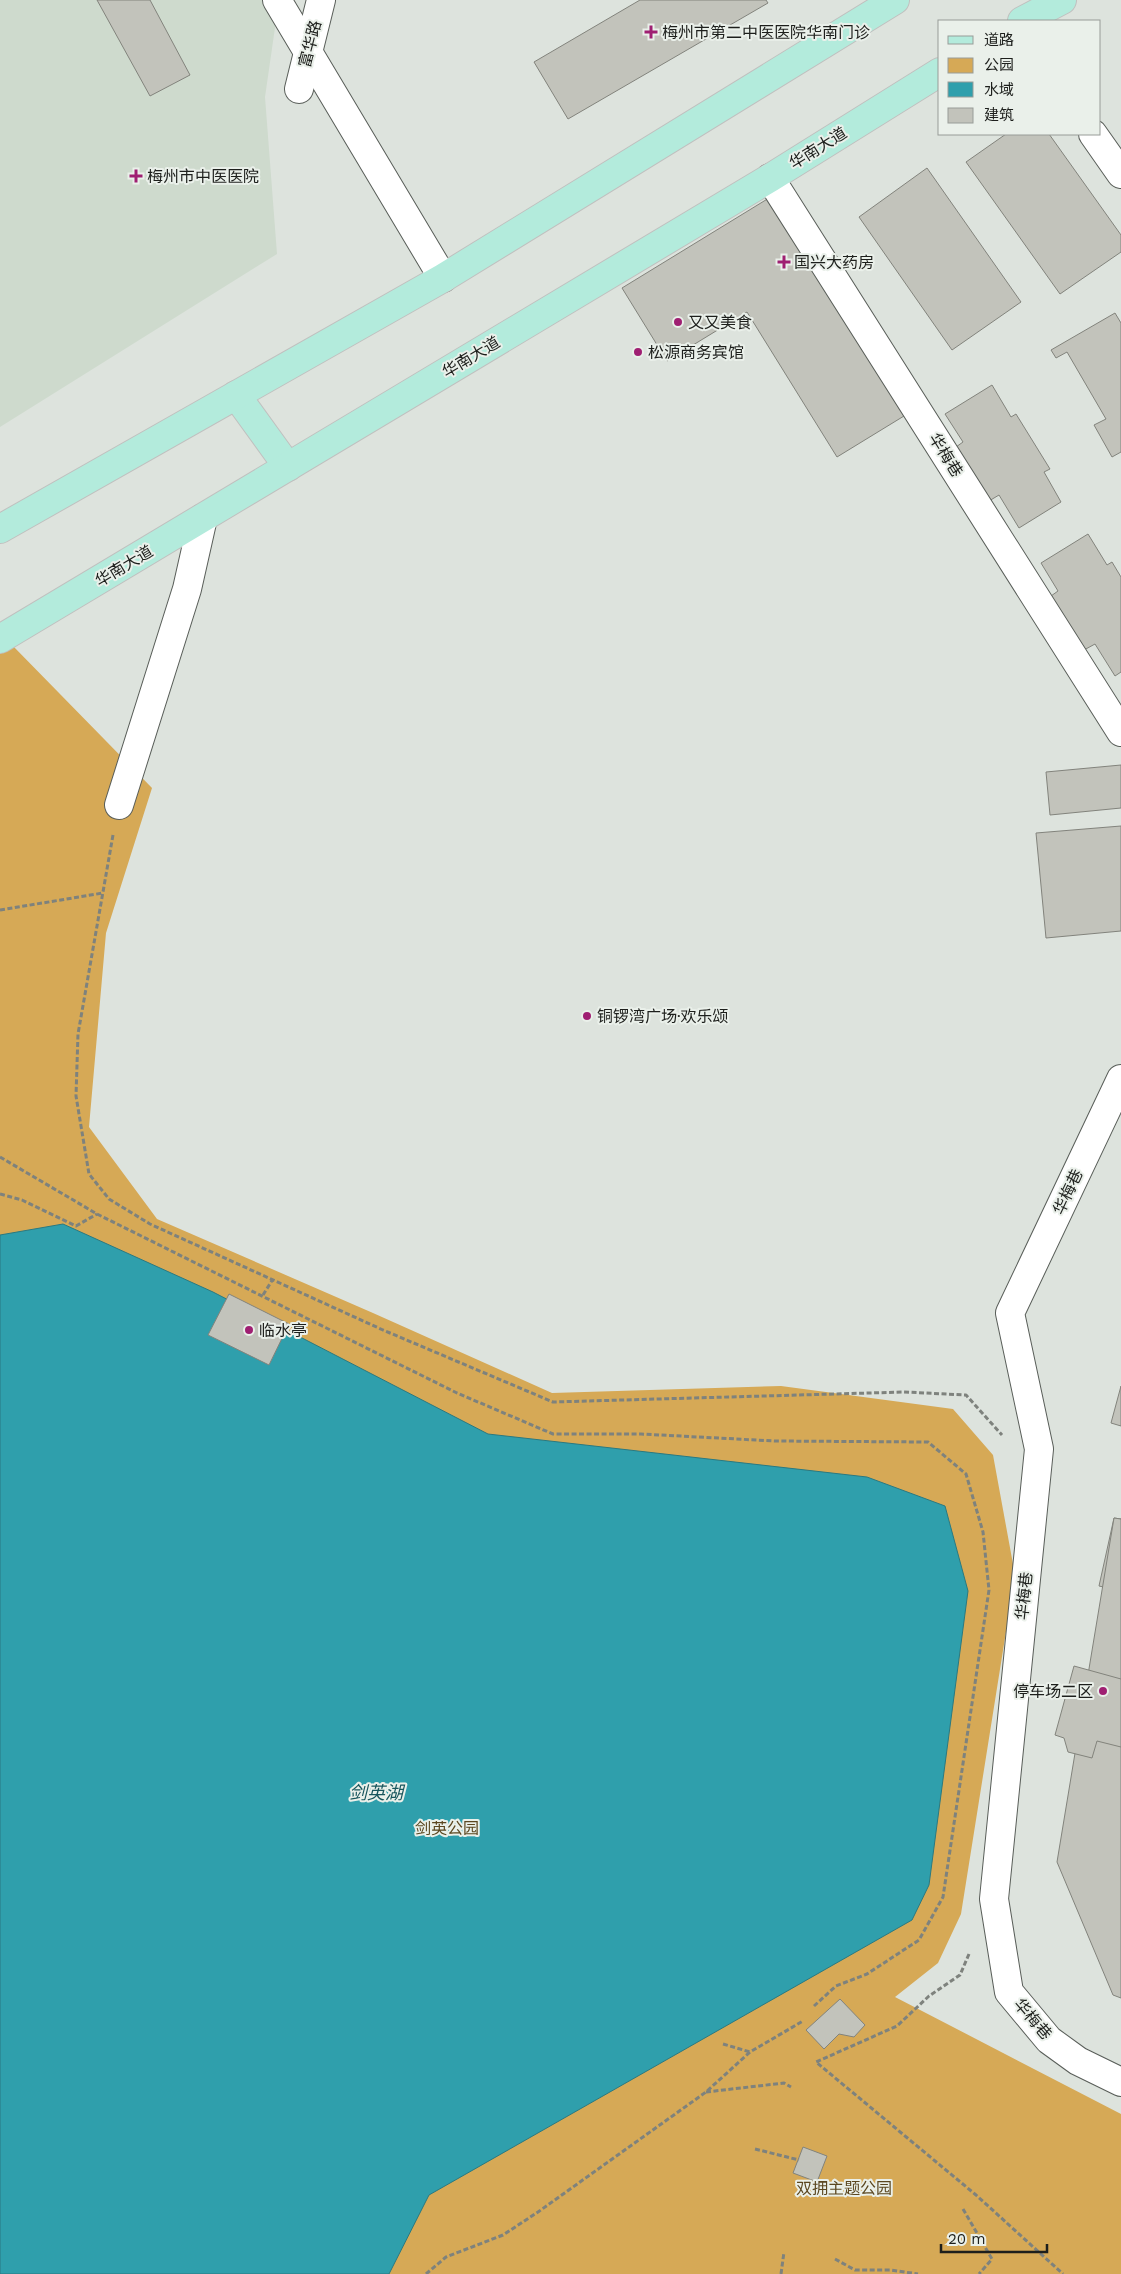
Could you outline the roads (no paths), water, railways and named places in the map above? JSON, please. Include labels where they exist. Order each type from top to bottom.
[{"type":"main road","points":[[0,529],[443,278],[894,0]]},
{"type":"main road","points":[[1024,20],[1062,0]]},
{"type":"main road","name":"华南大道","points":[[0,639],[770,178],[938,73]]},
{"type":"main road","points":[[236,395],[288,467]]},
{"type":"street","points":[[277,0],[443,278]]},
{"type":"street","name":"富华路","points":[[299,89],[321,0]]},
{"type":"street","points":[[1093,135],[1121,174]]},
{"type":"street","name":"华梅巷","points":[[770,178],[1121,732]]},
{"type":"street","points":[[119,805],[188,589],[203,518]]},
{"type":"street","name":"华梅巷","points":[[1121,1079],[1010,1313],[1038,1450],[994,1899],[1009,1992],[1050,2040],[1078,2061],[1121,2082]]},
{"type":"water","name":"剑英湖","points":[[63,1224],[213,1292],[488,1434],[867,1477],[945,1506],[968,1591],[929,1885],[912,1920],[429,2195],[389,2274],[0,2274],[0,1235]]},
{"type":"place","name":"梅州市第二中医医院华南门诊","points":[[651,32]]},
{"type":"place","name":"梅州市中医医院","points":[[136,176]]},
{"type":"place","name":"国兴大药房","points":[[784,262]]},
{"type":"place","name":"又又美食","points":[[678,322]]},
{"type":"place","name":"松源商务宾馆","points":[[638,352]]},
{"type":"place","name":"铜锣湾广场·欢乐颂","points":[[587,1016]]},
{"type":"place","name":"临水亭","points":[[249,1330]]},
{"type":"place","name":"停车场二区","points":[[1103,1691]]},
{"type":"park label","name":"剑英公园","points":[[447,1828]]},
{"type":"park label","name":"双拥主题公园","points":[[844,2188]]}]
